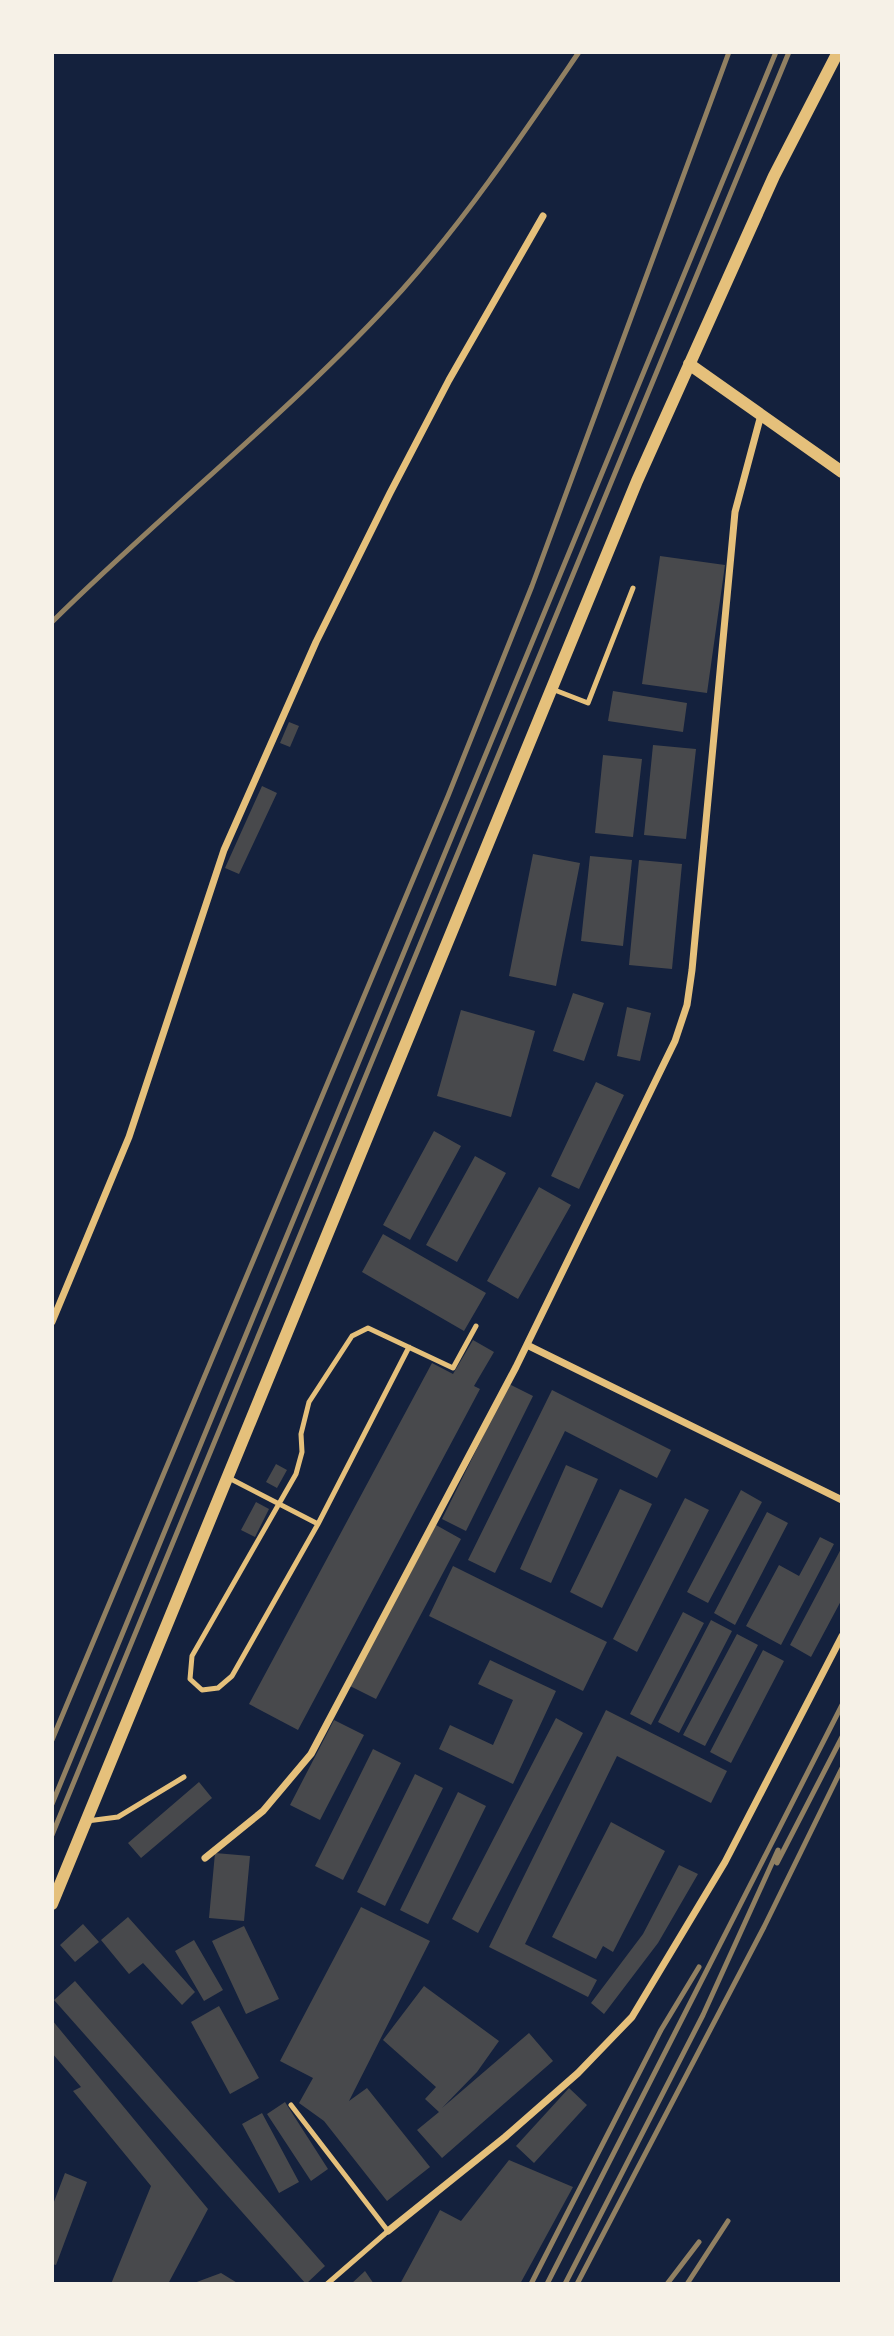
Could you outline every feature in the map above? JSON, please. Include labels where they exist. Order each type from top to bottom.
[{"type":"street","points":[[52,1905],[552,689],[689,365],[774,176],[838,52]]},
{"type":"street","points":[[52,1322],[129,1137],[224,850],[261,764],[316,642],[390,493],[449,380],[543,216]]},
{"type":"street","points":[[689,365],[842,472]]},
{"type":"street","points":[[205,1858],[264,1811],[311,1754],[527,1345],[675,1041],[687,1005],[735,512],[762,414]]},
{"type":"street","points":[[527,1345],[842,1500]]},
{"type":"street","points":[[388,2231],[505,2137],[568,2082],[632,2017],[725,1862],[842,1636]]},
{"type":"lane","points":[[552,689],[588,703],[633,588]]},
{"type":"lane","points":[[409,1347],[318,1524],[232,1676],[218,1688],[202,1690],[190,1679],[192,1656],[281,1505],[296,1474],[302,1452],[301,1434],[309,1402],[352,1336],[369,1328],[409,1347],[453,1368],[476,1326]]},
{"type":"lane","points":[[227,1477],[318,1524]]},
{"type":"lane","points":[[87,1821],[118,1816],[184,1777]]},
{"type":"lane","points":[[291,2105],[388,2231],[327,2284]]},
{"type":"building","points":[[660,556],[725,565],[707,693],[642,684]]},
{"type":"building","points":[[613,691],[687,703],[683,732],[608,721]]},
{"type":"building","points":[[289,722],[299,726],[290,747],[280,743]]},
{"type":"building","points":[[653,745],[696,749],[686,839],[644,835]]},
{"type":"building","points":[[603,755],[642,759],[633,837],[595,833]]},
{"type":"building","points":[[262,786],[277,793],[239,874],[225,868]]},
{"type":"building","points":[[533,854],[580,863],[556,986],[509,976]]},
{"type":"building","points":[[590,856],[632,860],[623,946],[581,941]]},
{"type":"building","points":[[639,860],[682,864],[672,969],[629,965]]},
{"type":"building","points":[[573,993],[604,1003],[584,1061],[553,1051]]},
{"type":"building","points":[[627,1007],[651,1013],[640,1061],[617,1056]]},
{"type":"building","points":[[461,1010],[535,1031],[511,1117],[437,1096]]},
{"type":"building","points":[[596,1082],[624,1095],[579,1189],[551,1176]]},
{"type":"building","points":[[434,1131],[461,1146],[410,1240],[383,1225]]},
{"type":"building","points":[[475,1156],[506,1173],[457,1262],[426,1245]]},
{"type":"building","points":[[539,1187],[571,1205],[518,1299],[487,1281]]},
{"type":"building","points":[[383,1234],[486,1293],[464,1331],[362,1272]]},
{"type":"building","points":[[473,1340],[494,1352],[474,1386],[480,1389],[298,1730],[249,1704],[432,1363],[453,1374]]},
{"type":"building","points":[[509,1384],[533,1396],[466,1531],[442,1519]]},
{"type":"building","points":[[552,1390],[671,1450],[657,1478],[565,1431],[495,1573],[468,1560]]},
{"type":"building","points":[[276,1464],[287,1470],[277,1488],[266,1482]]},
{"type":"building","points":[[566,1465],[598,1479],[551,1583],[520,1569]]},
{"type":"building","points":[[620,1489],[652,1504],[602,1608],[570,1592]]},
{"type":"building","points":[[741,1490],[762,1502],[708,1603],[687,1592]]},
{"type":"building","points":[[685,1498],[709,1510],[637,1652],[613,1639]]},
{"type":"building","points":[[256,1502],[269,1509],[255,1537],[241,1530]]},
{"type":"building","points":[[767,1512],[788,1523],[735,1625],[714,1613]]},
{"type":"building","points":[[436,1525],[461,1539],[376,1699],[350,1686]]},
{"type":"building","points":[[820,1537],[834,1544],[781,1645],[746,1626],[779,1565],[799,1576]]},
{"type":"building","points":[[842,1547],[842,1599],[811,1657],[790,1645]]},
{"type":"building","points":[[453,1566],[607,1642],[583,1691],[429,1616]]},
{"type":"building","points":[[683,1612],[704,1623],[651,1725],[630,1714]]},
{"type":"building","points":[[711,1620],[732,1631],[679,1733],[658,1722]]},
{"type":"building","points":[[737,1634],[758,1645],[705,1746],[683,1735]]},
{"type":"building","points":[[763,1650],[784,1661],[731,1763],[710,1752]]},
{"type":"building","points":[[490,1660],[556,1691],[513,1784],[439,1749],[450,1725],[493,1745],[513,1700],[478,1684]]},
{"type":"building","points":[[606,1710],[727,1771],[711,1803],[617,1756],[525,1944],[597,1980],[588,1997],[489,1947]]},
{"type":"building","points":[[556,1718],[583,1733],[478,1933],[452,1919]]},
{"type":"building","points":[[334,1720],[364,1735],[320,1820],[290,1805]]},
{"type":"building","points":[[373,1749],[401,1763],[343,1880],[315,1866]]},
{"type":"building","points":[[415,1774],[443,1788],[385,1906],[357,1892]]},
{"type":"building","points":[[199,1782],[212,1798],[141,1858],[128,1843]]},
{"type":"building","points":[[458,1792],[486,1806],[428,1924],[400,1910]]},
{"type":"building","points":[[611,1822],[665,1851],[613,1952],[603,1946],[596,1959],[552,1937]]},
{"type":"building","points":[[215,1853],[250,1856],[244,1921],[209,1918]]},
{"type":"building","points":[[679,1865],[698,1874],[658,1943],[604,2014],[591,2003],[643,1934]]},
{"type":"building","points":[[361,1907],[430,1941],[349,2101],[367,2088],[430,2167],[387,2201],[324,2121],[299,2103],[313,2078],[280,2061]]},
{"type":"building","points":[[128,1917],[195,1992],[182,2005],[143,1963],[129,1974],[101,1940]]},
{"type":"building","points":[[83,1924],[99,1942],[75,1962],[60,1945]]},
{"type":"building","points":[[244,1926],[279,1999],[246,2014],[212,1941]]},
{"type":"building","points":[[194,1940],[223,1990],[204,2001],[175,1951]]},
{"type":"building","points":[[75,1981],[325,2266],[306,2284],[54,2000]]},
{"type":"building","points":[[424,1986],[499,2041],[477,2072],[442,2108],[529,2033],[553,2061],[442,2158],[417,2130],[439,2112],[425,2099],[436,2087],[383,2040]]},
{"type":"building","points":[[219,2006],[259,2078],[230,2094],[191,2022]]},
{"type":"building","points":[[52,2020],[208,2209],[168,2284],[111,2284],[151,2186],[73,2091],[81,2087],[52,2053]]},
{"type":"building","points":[[569,2088],[587,2105],[534,2163],[516,2146]]},
{"type":"building","points":[[285,2102],[328,2169],[311,2181],[267,2114]]},
{"type":"building","points":[[262,2113],[299,2182],[279,2193],[242,2124]]},
{"type":"building","points":[[509,2160],[573,2187],[520,2284],[400,2284],[440,2210],[461,2221]]},
{"type":"building","points":[[65,2173],[87,2182],[56,2265],[52,2264],[52,2207]]},
{"type":"building","points":[[365,2271],[374,2284],[351,2284]]},
{"type":"building","points":[[221,2273],[239,2284],[194,2284],[194,2283]]},
{"type":"railway","points":[[52,622],[274,418],[361,334],[402,290],[472,204],[579,52]]},
{"type":"railway","points":[[52,1740],[448,796],[532,586],[729,52]]},
{"type":"railway","points":[[52,1804],[776,52]]},
{"type":"railway","points":[[52,1835],[789,52]]},
{"type":"railway","points":[[547,2284],[842,1705]]},
{"type":"railway","points":[[777,1863],[842,1737]]},
{"type":"railway","points":[[577,2284],[764,1927],[842,1768]]},
{"type":"railway","points":[[565,2284],[703,2015],[778,1850]]},
{"type":"railway","points":[[531,2284],[661,2030],[699,1967]]},
{"type":"railway","points":[[687,2284],[728,2221]]},
{"type":"railway","points":[[667,2284],[699,2242]]}]
